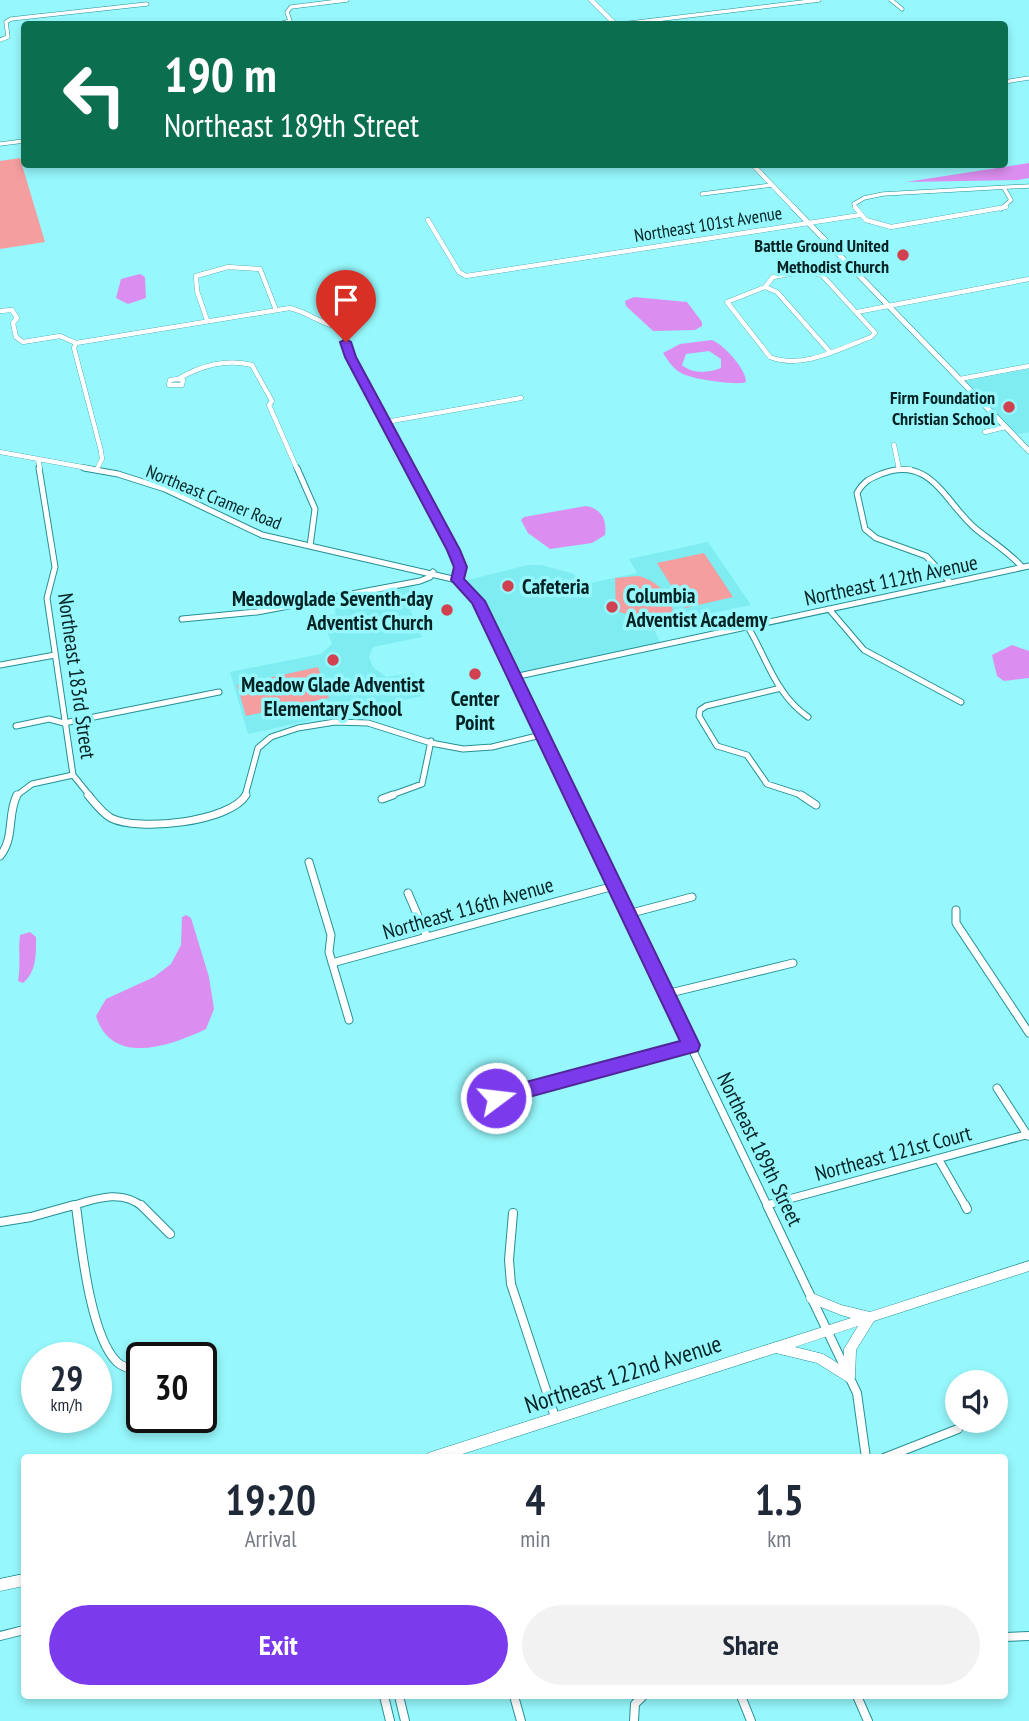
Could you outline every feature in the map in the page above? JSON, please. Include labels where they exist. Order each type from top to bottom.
[{"type":"highway","name":"Northeast 122nd Avenue","points":[[464,1452],[555,1418],[1029,1266]]},
{"type":"highway","points":[[812,1298],[841,1310],[870,1317],[850,1349],[849,1377]]},
{"type":"highway","points":[[776,1348],[819,1358],[849,1377]]},
{"type":"highway","points":[[0,1584],[21,1580]]},
{"type":"main road","points":[[591,0],[612,21]]},
{"type":"main road","points":[[756,168],[1029,451]]},
{"type":"street","points":[[290,21],[287,12],[291,7],[347,0]]},
{"type":"street","points":[[647,21],[819,0]]},
{"type":"street","points":[[891,0],[902,9]]},
{"type":"street","points":[[0,40],[8,37],[6,24],[9,20],[147,4]]},
{"type":"street","points":[[1008,81],[1029,78]]},
{"type":"street","points":[[0,144],[21,141]]},
{"type":"street","points":[[702,194],[772,185]]},
{"type":"street","points":[[1004,188],[1011,202],[1008,207],[892,227],[872,223],[860,215],[855,202],[877,194],[1029,186]]},
{"type":"street","name":"Northeast 101st Avenue","points":[[428,220],[459,272],[467,276],[860,215]]},
{"type":"street","points":[[207,320],[195,276],[239,267],[251,266],[260,269],[279,309]]},
{"type":"street","points":[[818,272],[875,333],[871,337],[793,362],[779,362],[770,357],[727,303],[731,298],[765,287],[774,276],[818,272]]},
{"type":"street","points":[[857,312],[1029,279]]},
{"type":"street","points":[[765,287],[779,294],[829,351]]},
{"type":"street","points":[[0,311],[12,310],[16,318],[13,323],[16,337],[23,342],[60,336],[76,343],[279,309],[300,311],[324,325],[343,329],[350,357],[453,550],[460,567],[457,580]]},
{"type":"street","points":[[76,343],[74,348],[101,451],[102,458],[97,469]]},
{"type":"street","points":[[178,379],[213,366],[245,362],[252,365],[260,381],[268,388],[272,401],[269,405],[314,504],[310,546]]},
{"type":"street","points":[[960,379],[1029,366]]},
{"type":"street","points":[[386,422],[521,398]]},
{"type":"street","points":[[985,432],[1005,427]]},
{"type":"street","points":[[894,445],[900,468]]},
{"type":"street","name":"Northeast Cramer Road","points":[[0,452],[97,469],[164,489],[262,535],[433,572],[457,580]]},
{"type":"street","name":"Northeast 183rd Street","points":[[38,459],[55,567],[47,597],[73,775]]},
{"type":"street","points":[[951,583],[928,556],[884,542],[869,534],[862,522],[857,493],[859,486],[870,477],[900,468],[927,475],[975,528],[1026,567]]},
{"type":"street","name":"Northeast 112th Avenue","points":[[514,677],[1026,567]]},
{"type":"street","points":[[182,619],[257,612],[420,581],[430,577],[433,572]]},
{"type":"street","name":"Northeast 189th Street","points":[[457,580],[476,597],[857,1393],[866,1454]]},
{"type":"street","points":[[829,609],[864,650],[961,702]]},
{"type":"street","points":[[748,627],[795,710],[808,717]]},
{"type":"street","points":[[0,665],[55,655]]},
{"type":"street","points":[[781,688],[705,706],[700,710],[700,719],[717,746],[745,753],[767,784],[800,794],[816,805]]},
{"type":"street","points":[[16,726],[48,719],[64,723],[219,692]]},
{"type":"street","points":[[0,856],[8,847],[15,802],[20,791],[28,786],[73,775],[114,820],[129,824],[154,823],[213,816],[235,807],[249,788],[251,762],[256,750],[268,739],[331,722],[356,720],[383,725],[466,750],[541,735]]},
{"type":"street","points":[[382,799],[422,784],[431,741]]},
{"type":"street","points":[[309,862],[331,934],[329,952],[349,1020]]},
{"type":"street","name":"Northeast 116th Avenue","points":[[332,963],[614,886]]},
{"type":"street","points":[[408,893],[427,937]]},
{"type":"street","points":[[628,914],[691,897]]},
{"type":"street","points":[[956,910],[956,923],[1029,1033]]},
{"type":"street","points":[[666,994],[793,963]]},
{"type":"street","points":[[496,1098],[691,1045]]},
{"type":"street","points":[[997,1088],[1028,1136]]},
{"type":"street","name":"Northeast 121st Court","points":[[767,1205],[875,1174],[1028,1136]]},
{"type":"street","points":[[939,1160],[967,1209]]},
{"type":"street","points":[[0,1223],[23,1221],[123,1195],[137,1202],[170,1234]]},
{"type":"street","points":[[76,1206],[104,1341],[117,1362],[126,1366]]},
{"type":"street","points":[[513,1213],[509,1260],[511,1284],[555,1418]]},
{"type":"street","points":[[894,1454],[948,1433]]},
{"type":"street","points":[[0,1636],[21,1631]]},
{"type":"street","points":[[1008,1637],[1029,1636]]},
{"type":"street","points":[[385,1699],[390,1721]]},
{"type":"street","points":[[400,1699],[405,1721]]},
{"type":"street","points":[[515,1699],[521,1721]]},
{"type":"street","points":[[634,1721],[635,1704],[640,1699]]},
{"type":"street","points":[[742,1699],[751,1721]]},
{"type":"street","points":[[858,1699],[868,1721]]},
{"type":"shaded area","points":[[20,158],[45,242],[0,249],[0,161]]},
{"type":"shaded area","points":[[1029,163],[1029,178],[906,182],[1008,168]]},
{"type":"shaded area","points":[[140,274],[145,277],[146,298],[128,304],[116,298],[121,279]]},
{"type":"shaded area","points":[[634,297],[687,302],[702,322],[702,326],[695,330],[653,331],[626,306],[625,301]]},
{"type":"shaded area","points":[[712,340],[738,364],[746,382],[715,381],[680,372],[663,353],[680,344]],"holes":[[[709,351],[721,359],[721,368],[711,371],[696,371],[682,365],[686,354]]]},
{"type":"shaded area","name":"Firm Foundation Christian School","points":[[1029,369],[1029,432],[1015,435],[964,381]]},
{"type":"shaded area","points":[[586,506],[600,513],[605,525],[605,535],[592,543],[550,549],[528,533],[521,520],[524,517]]},
{"type":"shaded area","name":"Columbia Adventist Academy","points":[[708,542],[751,605],[652,626],[661,644],[522,673],[513,670],[478,597],[464,581],[528,565],[541,565],[574,574],[582,585],[637,573],[629,559]]},
{"type":"shaded area","points":[[704,553],[733,597],[685,608],[657,563]]},
{"type":"shaded area","points":[[638,576],[652,581],[668,597],[673,618],[634,616],[616,611],[615,578]]},
{"type":"shaded area","name":"Meadow Glade Adventist Elementary School","points":[[410,584],[417,599],[407,602],[422,637],[373,647],[369,657],[373,667],[386,677],[413,673],[422,696],[248,734],[230,672],[321,654],[332,644],[321,617],[336,614],[331,599]]},
{"type":"shaded area","points":[[1012,645],[1029,651],[1029,678],[1004,681],[997,676],[992,655]]},
{"type":"shaded area","points":[[318,667],[329,698],[246,716],[237,685]]},
{"type":"shaded area","points":[[186,915],[191,918],[209,977],[214,1009],[206,1029],[160,1046],[128,1047],[115,1042],[104,1032],[96,1016],[106,999],[154,977],[171,964],[181,945],[182,917]]},
{"type":"shaded area","points":[[30,932],[36,937],[35,962],[28,979],[23,983],[18,981],[20,935]]},
{"type":"place","name":"Battle Ground United Methodist Church","points":[[903,255]]},
{"type":"place","name":"Firm Foundation Christian School","points":[[1009,407]]},
{"type":"place","name":"Cafeteria","points":[[508,586]]},
{"type":"place","name":"Columbia Adventist Academy","points":[[612,607]]},
{"type":"place","name":"Meadowglade Seventh-day Adventist Church","points":[[447,610]]},
{"type":"place","name":"Meadow Glade Adventist Elementary School","points":[[333,660]]},
{"type":"place","name":"Center Point","points":[[475,674]]},
{"type":"route","points":[[346,342],[350,357],[453,550],[460,567],[457,580],[473,593],[478,601],[691,1045],[496,1098]]}]
